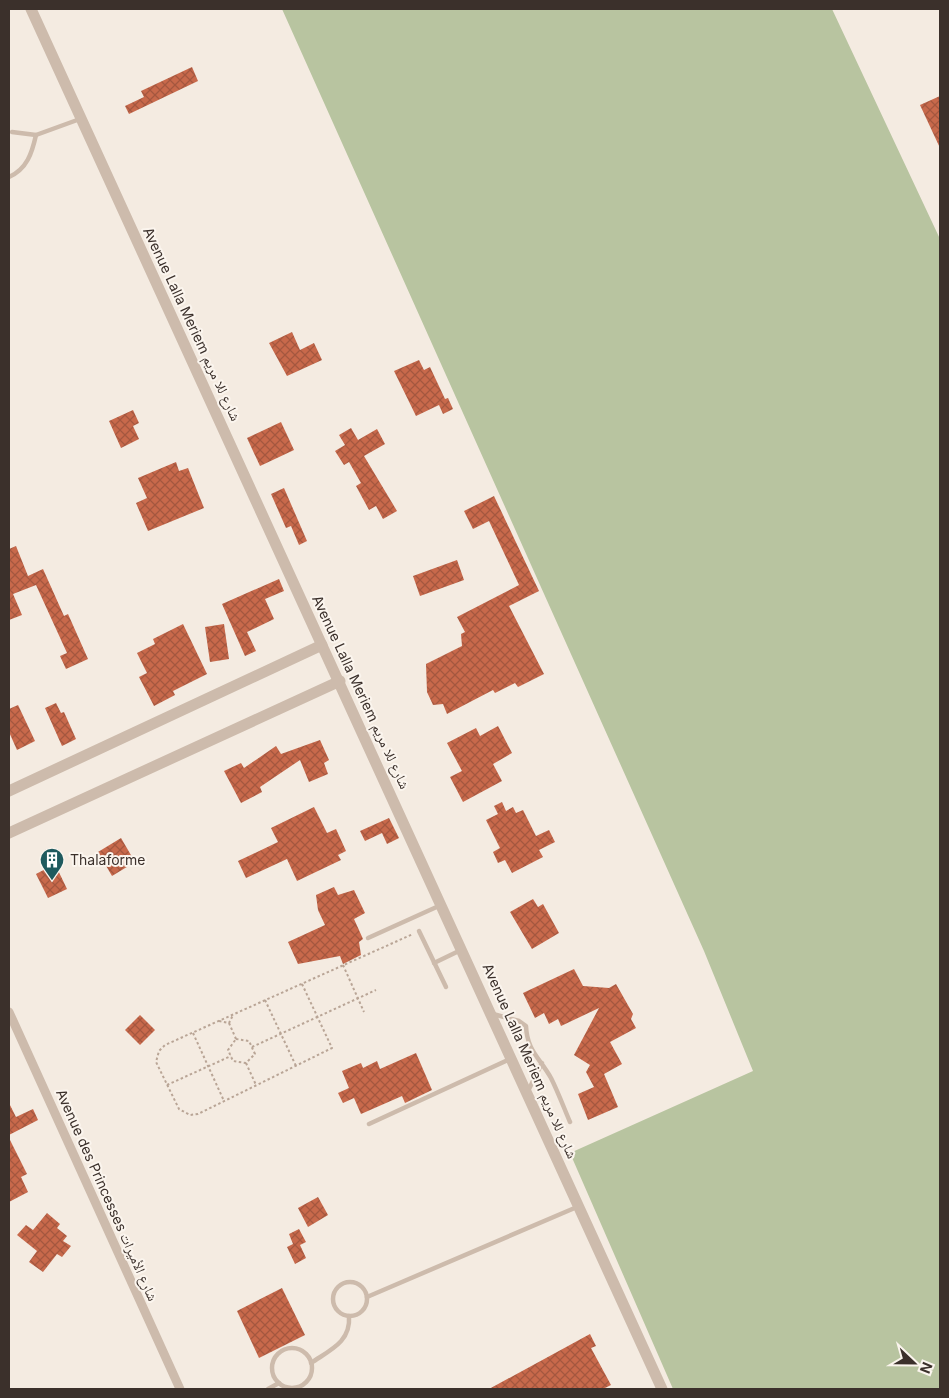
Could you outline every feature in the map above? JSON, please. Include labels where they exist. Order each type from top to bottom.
[{"type":"street","name":"Avenue Lalla Meriem شارع للا مريم","points":[[31,9],[442,904],[662,1389]]},
{"type":"street","points":[[9,791],[322,644]]},
{"type":"street","points":[[9,833],[340,681]]},
{"type":"street","name":"Avenue des Princesses شارع الأميرات","points":[[9,1012],[180,1389]]},
{"type":"lane","points":[[12,132],[36,135],[82,118]]},
{"type":"lane","points":[[9,177],[23,167],[32,152],[36,135]]},
{"type":"lane","points":[[368,938],[442,904]]},
{"type":"lane","points":[[419,931],[446,987]]},
{"type":"lane","points":[[434,963],[462,950]]},
{"type":"lane","points":[[492,1014],[519,1021],[526,1026],[526,1040],[531,1051],[542,1063],[570,1122]]},
{"type":"lane","points":[[369,1124],[512,1059]]},
{"type":"lane","points":[[527,1092],[542,1063]]},
{"type":"lane","points":[[367,1297],[579,1206]]},
{"type":"lane","points":[[346,1282],[357,1283],[365,1290],[367,1297],[363,1310],[359,1314],[349,1316],[339,1312],[334,1303],[337,1288],[346,1282]]},
{"type":"lane","points":[[311,1363],[337,1346],[347,1336],[350,1328],[349,1316]]},
{"type":"lane","points":[[289,1348],[300,1350],[311,1363],[311,1374],[305,1383],[289,1388],[279,1383],[272,1368],[279,1353],[289,1348]]},
{"type":"lane","points":[[268,1389],[279,1383]]},
{"type":"path","points":[[302,984],[332,1048],[198,1114],[184,1114],[178,1109],[156,1062],[156,1055],[165,1045],[419,931]]},
{"type":"path","points":[[342,965],[364,1012]]},
{"type":"path","points":[[252,1048],[376,990]]},
{"type":"path","points":[[265,1000],[296,1066]]},
{"type":"path","points":[[228,1023],[233,1015]]},
{"type":"path","points":[[220,1021],[228,1023],[236,1039]]},
{"type":"path","points":[[193,1033],[224,1101]]},
{"type":"path","points":[[236,1039],[249,1041],[255,1054],[246,1063]]},
{"type":"path","points":[[236,1039],[228,1050],[233,1061],[246,1063]]},
{"type":"path","points":[[167,1085],[231,1056]]},
{"type":"path","points":[[246,1063],[256,1085]]},
{"type":"green space","points":[[282,9],[832,9],[940,239],[940,1389],[673,1389],[570,1153],[753,1071],[704,951]]},
{"type":"building","points":[[192,67],[198,81],[129,114],[125,106],[144,97],[141,91]]},
{"type":"building","points":[[940,96],[940,148],[920,105]]},
{"type":"building","points":[[292,332],[300,350],[314,343],[322,360],[287,376],[269,343]]},
{"type":"building","points":[[419,360],[424,370],[430,367],[445,399],[448,398],[453,409],[443,414],[439,405],[416,416],[394,371]]},
{"type":"building","points":[[133,410],[139,423],[133,426],[139,439],[121,448],[109,421]]},
{"type":"building","points":[[281,422],[294,450],[260,466],[247,438]]},
{"type":"building","points":[[351,428],[358,440],[377,429],[385,444],[364,456],[397,511],[383,519],[376,506],[369,510],[356,486],[361,483],[349,462],[344,465],[335,451],[345,445],[339,435]]},
{"type":"building","points":[[176,462],[179,471],[188,468],[204,508],[148,531],[136,503],[147,498],[138,478]]},
{"type":"building","points":[[284,488],[307,541],[299,545],[291,526],[286,528],[271,494]]},
{"type":"building","points":[[494,496],[539,591],[509,606],[544,674],[518,687],[515,683],[495,693],[493,690],[447,714],[443,704],[433,705],[427,692],[426,664],[462,646],[461,634],[465,632],[457,617],[519,585],[489,521],[473,529],[464,511]]},
{"type":"building","points":[[16,546],[28,576],[43,569],[64,616],[68,614],[88,659],[66,669],[60,656],[67,653],[36,585],[13,594],[22,615],[9,620],[9,549]]},
{"type":"building","points":[[457,560],[464,580],[420,596],[413,576]]},
{"type":"building","points":[[279,579],[284,591],[265,599],[274,619],[247,632],[256,651],[245,656],[222,604]]},
{"type":"building","points":[[183,624],[207,674],[173,691],[175,695],[154,706],[139,677],[147,673],[137,653],[155,644],[153,639]]},
{"type":"building","points":[[224,624],[229,659],[210,662],[205,627]]},
{"type":"building","points":[[56,703],[61,713],[64,712],[76,739],[62,746],[45,708]]},
{"type":"building","points":[[18,705],[35,741],[17,750],[9,732],[9,709]]},
{"type":"building","points":[[498,726],[512,753],[493,764],[502,781],[463,802],[450,777],[462,771],[447,743],[476,728],[480,736]]},
{"type":"building","points":[[320,740],[329,760],[324,763],[328,774],[309,782],[300,760],[260,787],[262,792],[241,803],[224,771],[241,763],[244,768],[276,746],[281,754]]},
{"type":"building","points":[[502,802],[506,811],[513,807],[516,813],[523,810],[536,836],[549,830],[555,842],[539,850],[543,857],[512,873],[505,860],[498,863],[493,852],[500,848],[486,820],[498,814],[494,806]]},
{"type":"building","points":[[314,807],[327,833],[336,829],[346,851],[338,855],[341,860],[297,881],[287,859],[246,878],[238,861],[278,842],[271,828]]},
{"type":"building","points":[[389,818],[399,838],[387,844],[382,833],[365,841],[360,831]]},
{"type":"building","points":[[121,838],[135,862],[112,876],[98,852]]},
{"type":"building","name":"Thalaforme","points":[[55,864],[67,889],[48,898],[36,874]]},
{"type":"building","points":[[334,887],[338,895],[354,890],[365,913],[354,919],[363,939],[359,942],[361,955],[343,964],[340,956],[298,964],[288,942],[325,925],[318,910],[316,895]]},
{"type":"building","points":[[533,899],[538,907],[543,904],[559,933],[532,949],[510,912]]},
{"type":"building","points":[[574,969],[583,986],[609,988],[616,984],[633,1014],[631,1019],[636,1028],[610,1042],[622,1064],[604,1074],[618,1107],[588,1120],[578,1094],[594,1087],[586,1072],[590,1065],[574,1055],[599,1008],[561,1026],[558,1019],[549,1024],[544,1013],[535,1018],[523,993]]},
{"type":"building","points":[[140,1015],[155,1030],[140,1045],[125,1030]]},
{"type":"building","points":[[416,1053],[432,1090],[405,1103],[402,1096],[361,1114],[354,1098],[343,1103],[338,1093],[349,1088],[342,1071],[361,1063],[363,1068],[377,1061],[380,1069]]},
{"type":"building","points":[[9,1103],[16,1117],[33,1109],[38,1120],[9,1135]]},
{"type":"building","points":[[9,1138],[27,1174],[21,1177],[28,1192],[9,1202]]},
{"type":"building","points":[[318,1197],[328,1215],[308,1227],[298,1208]]},
{"type":"building","points":[[47,1213],[60,1224],[57,1228],[67,1236],[63,1241],[71,1246],[62,1257],[57,1254],[43,1272],[29,1262],[37,1251],[17,1235],[26,1225],[33,1230]]},
{"type":"building","points":[[299,1229],[306,1242],[300,1245],[306,1258],[295,1264],[287,1247],[293,1244],[289,1234]]},
{"type":"building","points":[[282,1288],[305,1335],[259,1358],[237,1311]]},
{"type":"building","points":[[590,1334],[596,1346],[591,1348],[611,1385],[603,1389],[489,1389]]},
{"type":"place","name":"Thalaforme","points":[[52,881]]}]
